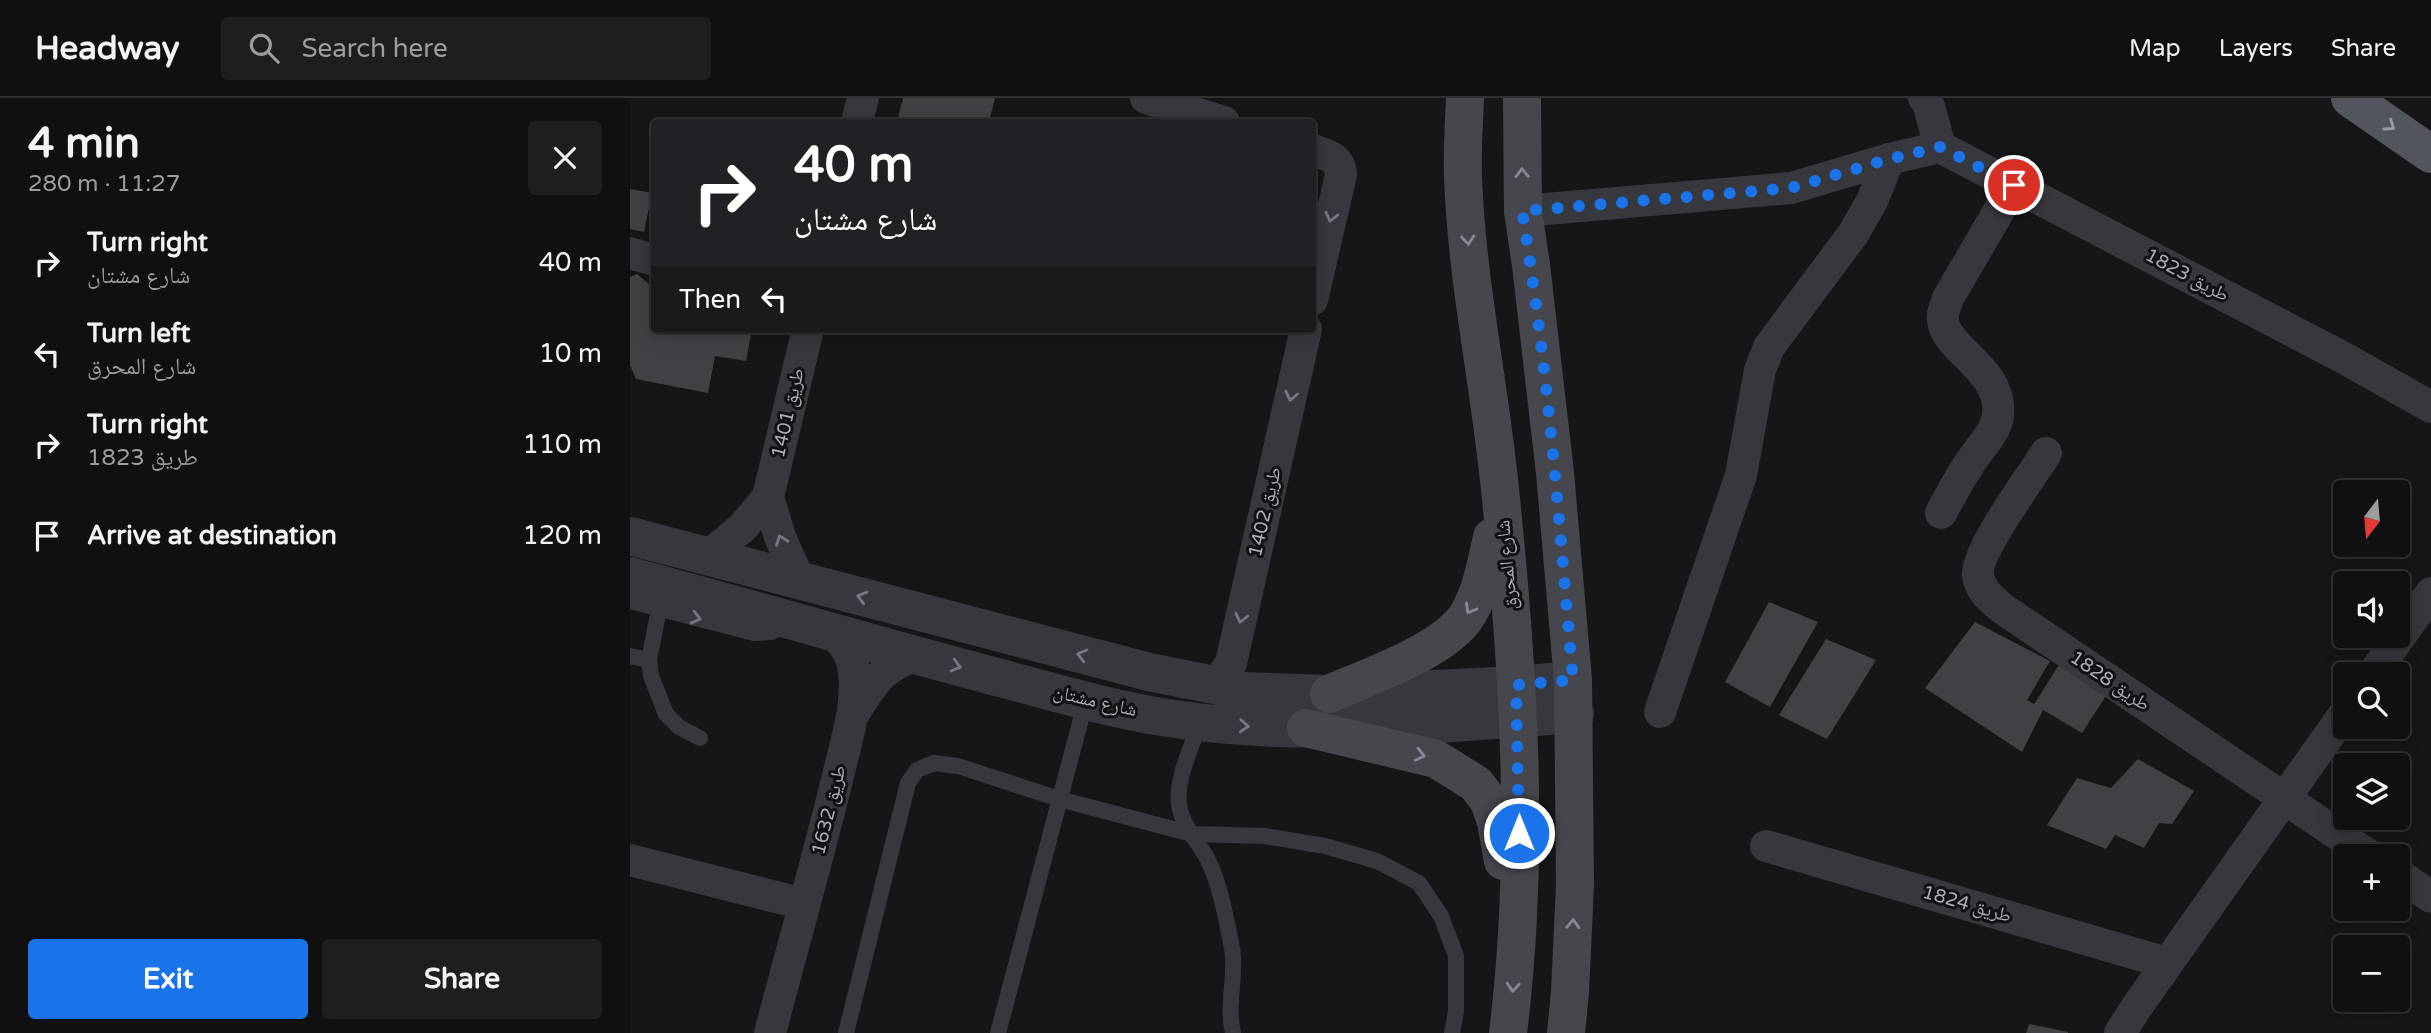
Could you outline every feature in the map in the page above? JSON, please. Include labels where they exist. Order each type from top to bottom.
[{"type":"main road","name":"شارع المحرق","points":[[1465,98],[1462,176],[1469,257],[1501,497],[1517,702],[1519,833],[1516,942],[1508,1033]]},
{"type":"main road","points":[[1522,98],[1522,211],[1531,265],[1555,473],[1574,697],[1575,884],[1566,1033]]},
{"type":"main road","points":[[2350,98],[2431,155]]},
{"type":"main road","points":[[1329,694],[1420,654],[1449,634],[1467,616],[1481,588],[1501,497]]},
{"type":"main road","points":[[1306,728],[1436,759],[1476,784],[1489,801],[1496,822],[1516,942]]},
{"type":"street","points":[[858,119],[863,98]]},
{"type":"street","points":[[1146,98],[1214,119]]},
{"type":"street","points":[[1522,211],[1791,188],[1940,147],[1928,103],[1924,98]]},
{"type":"street","name":"طريق 1823","points":[[1940,147],[2344,358],[2431,407]]},
{"type":"street","points":[[1316,151],[1335,158],[1341,169],[1316,282]]},
{"type":"street","points":[[1660,712],[1741,475],[1764,359],[1788,320],[1853,234],[1872,201],[1889,159]]},
{"type":"street","points":[[1941,513],[1998,418],[1998,398],[1991,380],[1945,330],[1942,316],[1948,298],[2014,185]]},
{"type":"street","points":[[630,253],[651,259]]},
{"type":"street","name":"طريق 1401","points":[[707,557],[743,527],[768,497],[807,333]]},
{"type":"street","name":"طريق 1402","points":[[1204,704],[1231,663],[1305,333]]},
{"type":"street","name":"طريق 1828","points":[[2046,453],[1982,552],[1978,573],[1982,590],[2003,609],[2354,844]]},
{"type":"street","points":[[768,497],[780,537],[799,580]]},
{"type":"street","name":"شارع مشتان","points":[[630,536],[1149,672],[1236,726],[1410,727],[1517,702]]},
{"type":"street","name":"شارع مشتان","points":[[630,576],[1086,701],[1167,718],[1204,704],[1254,692],[1517,702],[1574,697]]},
{"type":"street","points":[[2383,662],[2426,608]]},
{"type":"street","name":"طريق 1632","points":[[770,1033],[821,845],[852,717],[855,682],[853,663],[847,648],[834,633]]},
{"type":"street","name":"طريق 1632","points":[[852,717],[874,681],[885,670],[915,655]]},
{"type":"street","points":[[1128,709],[1132,684],[1149,672]]},
{"type":"street","points":[[2120,1033],[2333,730]]},
{"type":"street","name":"طريق 1824","points":[[1766,846],[2168,963]]},
{"type":"street","points":[[630,860],[804,904]]},
{"type":"street","points":[[2410,882],[2431,897]]},
{"type":"lane","points":[[630,601],[754,633],[771,632],[794,621]]},
{"type":"lane","points":[[659,609],[649,660],[657,695],[666,714],[678,727],[700,738]]},
{"type":"lane","points":[[630,656],[649,660]]},
{"type":"lane","points":[[998,1033],[1086,701]]},
{"type":"lane","points":[[1204,704],[1178,789],[1179,807],[1214,873],[1234,964],[1229,1013],[1233,1033]]},
{"type":"lane","points":[[846,1033],[908,783],[917,770],[934,763],[958,766],[1059,799],[1192,834],[1265,836],[1325,846],[1377,861],[1419,883],[1441,916],[1456,956],[1456,1011],[1452,1033]]},
{"type":"building","points":[[903,98],[995,98],[990,119],[898,119]]},
{"type":"building","points":[[630,189],[651,193],[644,232],[630,229]]},
{"type":"building","points":[[637,274],[651,283],[651,333],[751,333],[746,361],[715,356],[708,393],[636,379],[630,365],[630,277]]},
{"type":"building","points":[[1769,602],[1818,622],[1770,707],[1725,682]]},
{"type":"building","points":[[1975,622],[2050,661],[2027,700],[2034,704],[2064,657],[2111,688],[2082,733],[2043,710],[2022,752],[1925,688]]},
{"type":"building","points":[[1826,639],[1876,660],[1827,739],[1779,715]]},
{"type":"building","points":[[2138,759],[2194,791],[2172,824],[2159,823],[2144,848],[2115,835],[2106,849],[2047,825],[2077,778],[2111,788]]},
{"type":"building","points":[[2029,1024],[2068,1032],[2068,1033],[2026,1033]]},
{"type":"route","points":[[1519,833],[1516,685],[1573,680],[1555,473],[1531,265],[1522,211],[1791,188],[1940,147],[2014,185]]}]
